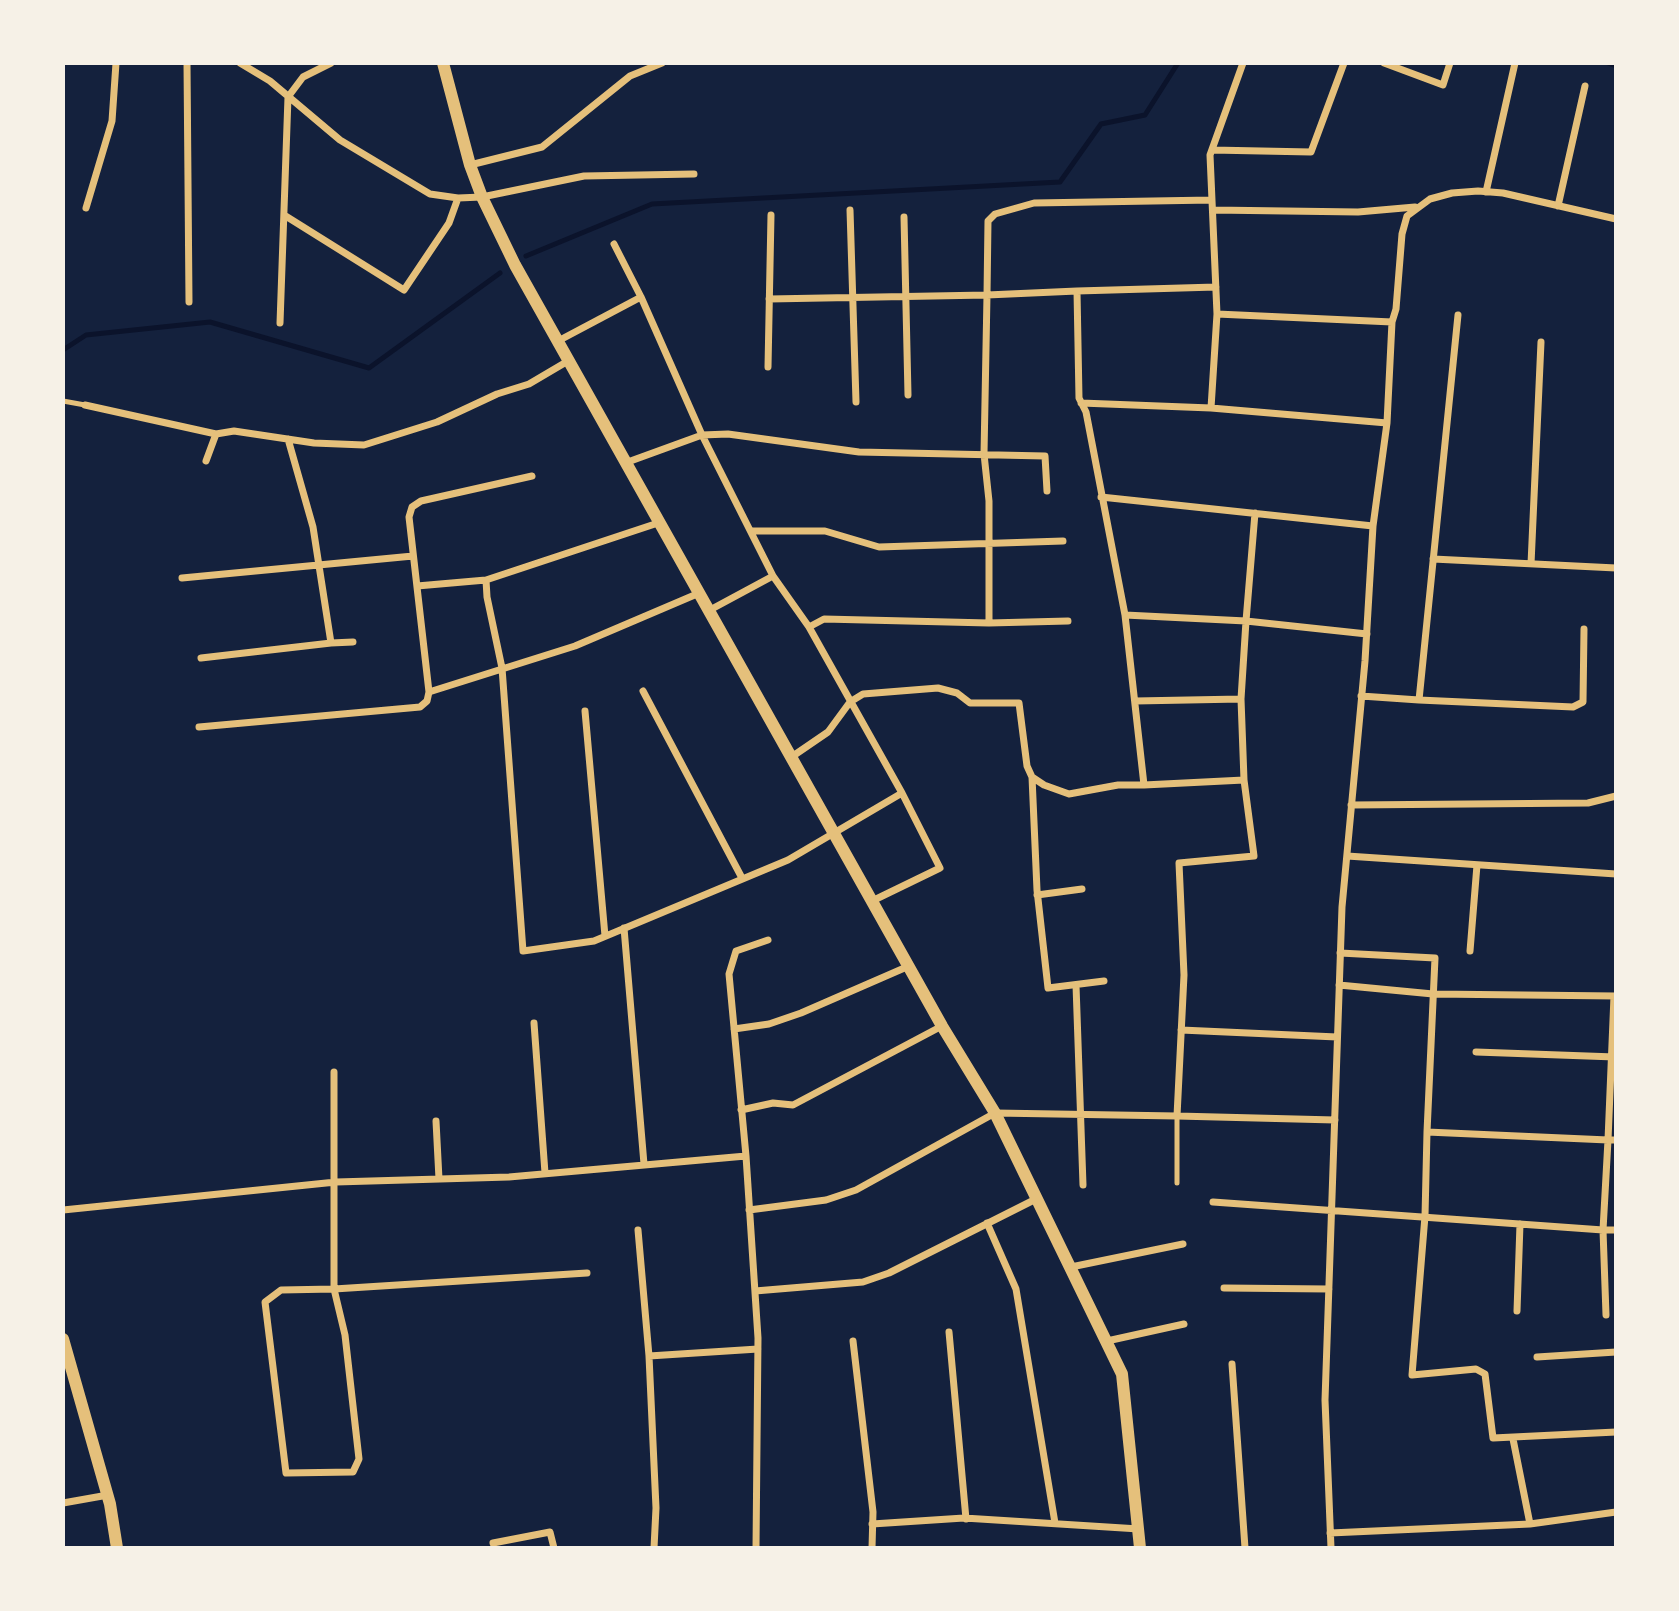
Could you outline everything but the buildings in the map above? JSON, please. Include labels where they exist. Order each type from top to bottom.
[{"type":"street","points":[[86,208],[112,121],[116,63]]},
{"type":"street","points":[[187,63],[189,302]]},
{"type":"street","points":[[240,63],[340,139],[429,194],[458,198],[482,197],[584,176],[694,174]]},
{"type":"street","points":[[279,323],[288,97],[303,76],[331,63]]},
{"type":"street","points":[[443,63],[470,165],[482,197],[568,361],[707,612],[942,1026],[995,1113],[1035,1199],[1107,1340],[1122,1374],[1140,1548]]},
{"type":"street","points":[[470,165],[542,147],[631,76],[662,63]]},
{"type":"street","points":[[1211,408],[1217,314],[1212,150],[1243,63]]},
{"type":"street","points":[[1212,150],[1311,152],[1344,63]]},
{"type":"street","points":[[1384,63],[1443,85],[1450,63]]},
{"type":"street","points":[[1486,192],[1515,63]]},
{"type":"street","points":[[1558,206],[1586,86]]},
{"type":"street","points":[[1213,210],[1359,212],[1416,207],[1452,193],[1486,192],[1616,219]]},
{"type":"street","points":[[284,215],[404,290],[449,223],[458,198]]},
{"type":"street","points":[[989,623],[989,541],[984,454],[988,220],[995,214],[1034,203],[1212,200]]},
{"type":"street","points":[[1331,1548],[1325,1400],[1340,953],[1367,634],[1373,526],[1387,423],[1392,322],[1396,309],[1402,234],[1407,216],[1416,207]]},
{"type":"street","points":[[850,210],[856,402]]},
{"type":"street","points":[[768,367],[771,215]]},
{"type":"street","points":[[904,217],[908,396]]},
{"type":"street","points":[[614,244],[702,435],[753,531],[773,576],[809,626],[902,793],[940,868],[872,901]]},
{"type":"street","points":[[769,299],[1216,288]]},
{"type":"street","points":[[1077,291],[1081,403],[1086,412],[1125,615],[1144,785]]},
{"type":"street","points":[[558,341],[641,298]]},
{"type":"street","points":[[1217,314],[1392,322]]},
{"type":"street","points":[[1419,700],[1458,315]]},
{"type":"street","points":[[1531,564],[1541,342]]},
{"type":"street","points":[[85,405],[216,434],[234,431],[288,439],[365,445],[437,422],[497,394],[529,384],[568,361]]},
{"type":"street","points":[[1081,403],[1211,408],[1387,423]]},
{"type":"street","points":[[206,461],[216,434]]},
{"type":"street","points":[[624,463],[702,435],[728,434],[859,452],[1045,456],[1047,491]]},
{"type":"street","points":[[288,439],[303,487],[319,563],[331,643]]},
{"type":"street","points":[[199,727],[420,707],[427,701],[429,692],[409,517],[412,507],[421,501],[532,476]]},
{"type":"street","points":[[1101,497],[1373,526]]},
{"type":"street","points":[[1177,1116],[1184,975],[1179,863],[1254,856],[1244,780],[1241,699],[1255,513]]},
{"type":"street","points":[[417,586],[486,580],[658,523]]},
{"type":"street","points":[[753,531],[825,531],[879,547],[989,541],[1063,541]]},
{"type":"street","points":[[182,579],[319,563],[413,556]]},
{"type":"street","points":[[1433,559],[1616,568]]},
{"type":"street","points":[[707,612],[773,576]]},
{"type":"street","points":[[486,580],[486,597],[502,668],[523,951],[604,936],[788,860],[902,793]]},
{"type":"street","points":[[429,692],[575,646],[697,594]]},
{"type":"street","points":[[1125,615],[1246,621],[1367,634]]},
{"type":"street","points":[[809,626],[824,620],[989,623],[1068,621]]},
{"type":"street","points":[[1362,696],[1573,707],[1583,702],[1584,629]]},
{"type":"street","points":[[201,658],[353,642]]},
{"type":"street","points":[[790,758],[828,732],[850,702],[863,694],[938,688],[957,693],[970,703],[1019,703],[1027,766],[1032,777],[1037,895],[1048,988],[1104,981]]},
{"type":"street","points":[[643,691],[742,878]]},
{"type":"street","points":[[1135,701],[1241,699]]},
{"type":"street","points":[[585,710],[604,936]]},
{"type":"street","points":[[1032,777],[1069,794],[1118,785],[1244,780]]},
{"type":"street","points":[[1351,805],[1588,803],[1616,796]]},
{"type":"street","points":[[1347,856],[1616,874]]},
{"type":"street","points":[[1470,951],[1477,865]]},
{"type":"street","points":[[1037,895],[1082,889]]},
{"type":"street","points":[[624,928],[643,1164]]},
{"type":"street","points":[[755,1548],[758,1349],[746,1157],[729,974],[736,951],[768,940]]},
{"type":"street","points":[[1340,953],[1435,958],[1425,1216],[1412,1375],[1476,1369],[1485,1374],[1493,1438],[1616,1432]]},
{"type":"street","points":[[734,1029],[769,1024],[802,1013],[909,967]]},
{"type":"street","points":[[1076,985],[1083,1185]]},
{"type":"street","points":[[1339,985],[1433,994],[1615,996],[1612,1140],[1603,1230],[1606,1315]]},
{"type":"street","points":[[534,1023],[545,1173]]},
{"type":"street","points":[[741,1110],[773,1103],[793,1105],[942,1026]]},
{"type":"street","points":[[1181,1030],[1337,1037]]},
{"type":"street","points":[[1476,1052],[1614,1057]]},
{"type":"street","points":[[334,1072],[334,1289],[345,1335],[359,1459],[353,1472],[286,1473],[265,1302],[281,1290],[334,1289],[587,1273]]},
{"type":"street","points":[[749,1210],[826,1200],[856,1191],[995,1113],[1335,1120]]},
{"type":"street","points":[[436,1121],[439,1179]]},
{"type":"street","points":[[1427,1132],[1612,1140]]},
{"type":"street","points":[[63,1210],[336,1182],[545,1173],[746,1157]]},
{"type":"street","points":[[755,1291],[863,1282],[889,1273],[1035,1199]]},
{"type":"street","points":[[1213,1202],[1616,1230]]},
{"type":"street","points":[[986,1223],[1016,1289],[1055,1523]]},
{"type":"street","points":[[1517,1311],[1520,1224]]},
{"type":"street","points":[[638,1230],[649,1356],[656,1508],[654,1548]]},
{"type":"street","points":[[1071,1267],[1182,1244]]},
{"type":"street","points":[[1224,1288],[1329,1289]]},
{"type":"street","points":[[1107,1340],[1184,1324]]},
{"type":"street","points":[[949,1332],[967,1518]]},
{"type":"street","points":[[63,1339],[108,1495],[117,1548]]},
{"type":"street","points":[[853,1341],[872,1524],[872,1548]]},
{"type":"street","points":[[649,1356],[758,1349]]},
{"type":"street","points":[[1537,1357],[1616,1352]]},
{"type":"street","points":[[1232,1364],[1245,1548]]},
{"type":"street","points":[[1513,1439],[1530,1524]]},
{"type":"street","points":[[63,1503],[108,1495]]},
{"type":"street","points":[[1331,1533],[1530,1524],[1616,1512]]},
{"type":"street","points":[[872,1524],[967,1518],[1139,1529]]},
{"type":"street","points":[[493,1543],[551,1532],[554,1548]]},
{"type":"lane","points":[[63,401],[85,405]]},
{"type":"lane","points":[[1177,1116],[1177,1183]]},
{"type":"waterway","points":[[526,256],[652,204],[1060,182],[1101,124],[1145,115],[1178,63]]},
{"type":"waterway","points":[[1608,63],[1616,66]]},
{"type":"waterway","points":[[63,350],[86,335],[210,322],[369,368],[500,273]]}]
